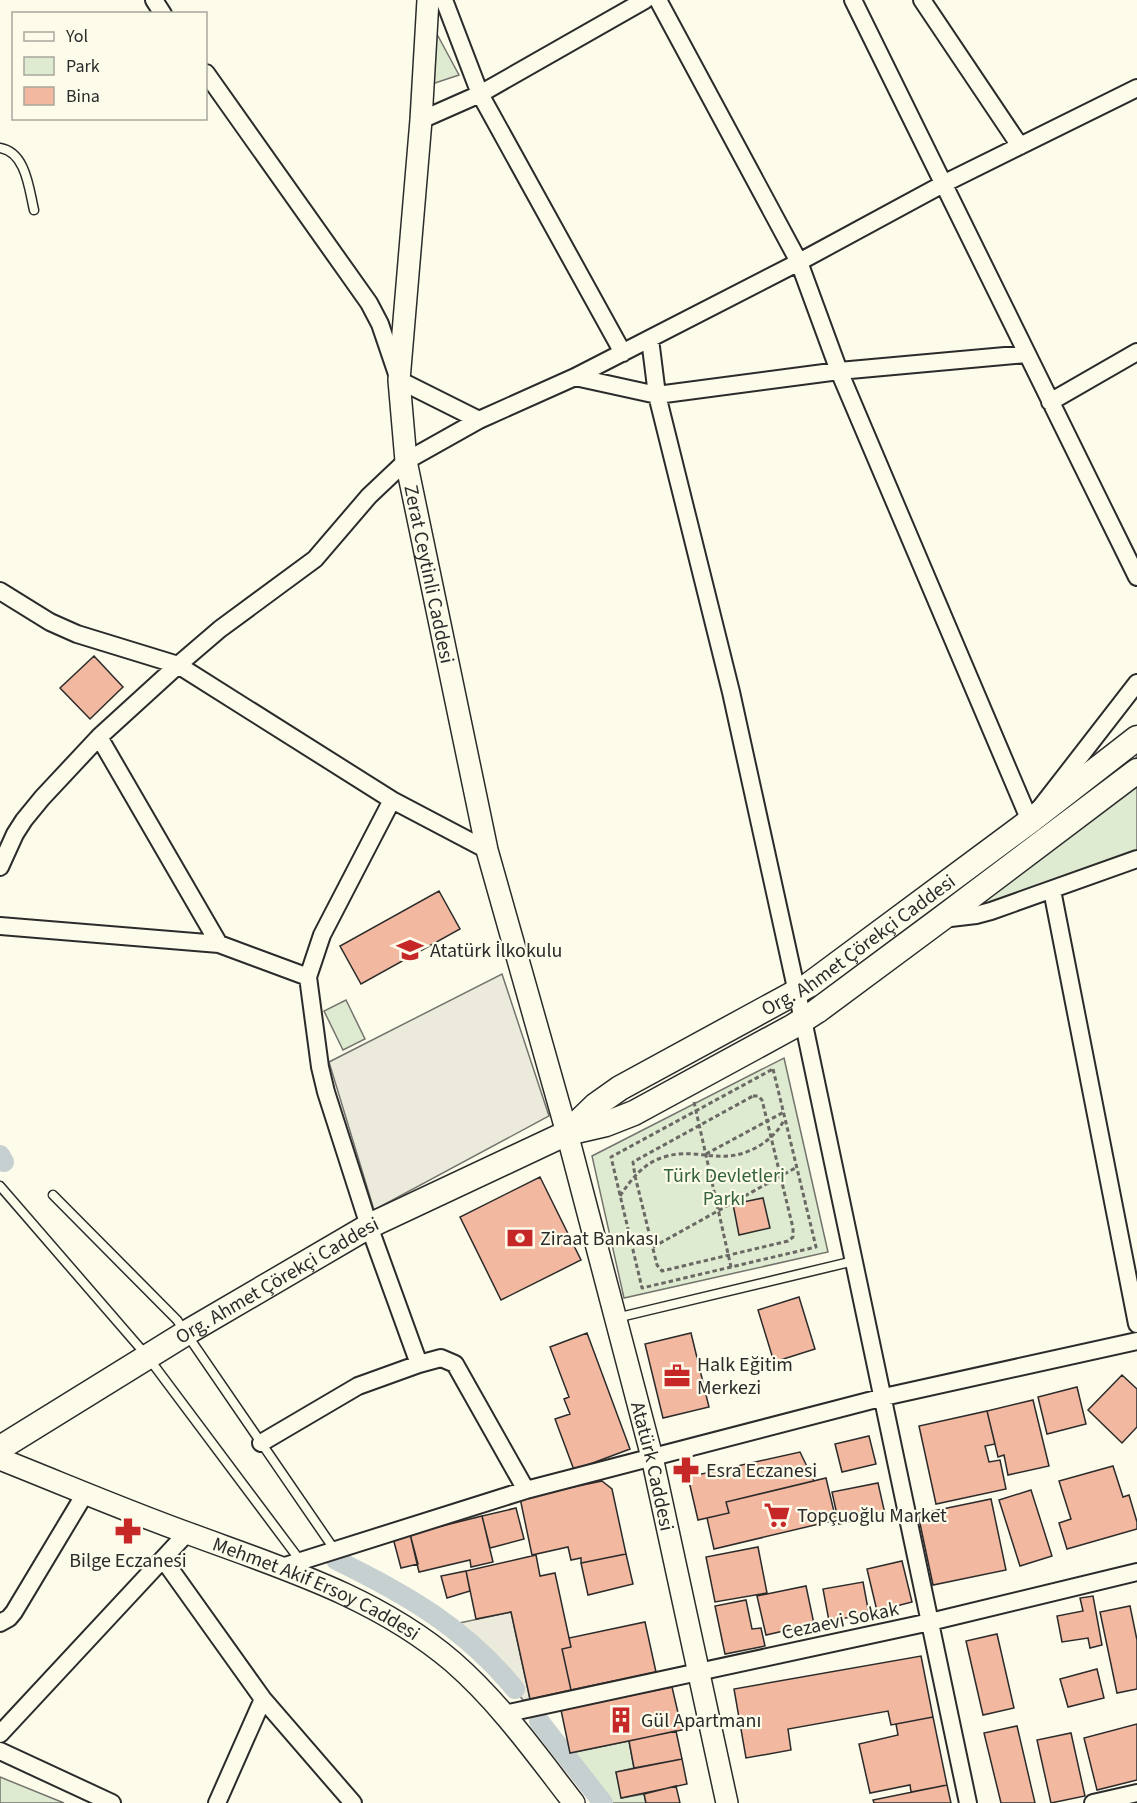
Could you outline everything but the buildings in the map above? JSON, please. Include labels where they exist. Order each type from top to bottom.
[{"type":"main road","name":"Org. Ahmet Çörekçi Caddesi","points":[[567,1133],[596,1105],[620,1088],[797,993],[1030,821],[1137,738]]},
{"type":"main road","name":"Org. Ahmet Çörekçi Caddesi","points":[[0,1448],[186,1332],[369,1226],[567,1133],[617,1120],[690,1084],[803,1020],[1137,771]]},
{"type":"street","name":"Zerat Ceytinli Caddesi","points":[[428,0],[421,120],[399,380],[406,461],[487,850],[567,1133]]},
{"type":"street","points":[[444,0],[480,94],[623,353]]},
{"type":"street","points":[[421,120],[480,94],[645,0]]},
{"type":"street","points":[[658,0],[799,262],[838,371],[1030,821],[1137,684]]},
{"type":"street","points":[[853,0],[1137,577]]},
{"type":"street","points":[[922,0],[1020,146]]},
{"type":"street","points":[[207,74],[369,303],[380,324],[399,380],[479,420]]},
{"type":"street","points":[[1,861],[24,820],[99,737],[178,664],[220,629],[315,559],[369,496],[406,461],[479,420],[623,353],[945,183],[1137,88]]},
{"type":"street","points":[[650,339],[657,395],[731,692],[855,1261],[968,1803]]},
{"type":"street","points":[[1050,402],[1137,352]]},
{"type":"street","points":[[575,377],[657,395],[838,371],[1027,354]]},
{"type":"street","points":[[0,591],[50,622],[77,634],[178,664],[392,800],[487,850]]},
{"type":"street","points":[[99,737],[219,944]]},
{"type":"street","points":[[392,800],[322,935],[308,977],[323,1081],[369,1226],[418,1364]]},
{"type":"street","points":[[926,898],[941,919],[976,915],[1137,859]]},
{"type":"street","points":[[1052,890],[1137,1324]]},
{"type":"street","points":[[0,926],[219,944],[308,977]]},
{"type":"street","name":"Atatürk Caddesi","points":[[567,1133],[652,1457],[727,1803]]},
{"type":"street","points":[[291,1564],[526,1490],[884,1398],[1137,1341]]},
{"type":"street","points":[[261,1443],[358,1386],[441,1358],[455,1364],[526,1490]]},
{"type":"street","name":"Mehmet Akif Ersoy Caddesi","points":[[0,1459],[187,1533],[291,1564],[317,1582],[374,1608],[418,1636],[452,1662],[504,1713],[574,1803]]},
{"type":"street","points":[[0,1623],[14,1612],[86,1492]]},
{"type":"street","points":[[0,1734],[187,1533]]},
{"type":"street","points":[[163,1558],[263,1699],[353,1803]]},
{"type":"street","name":"Cezaevi Sokak","points":[[504,1713],[930,1622],[1137,1572]]},
{"type":"street","points":[[217,1803],[263,1699]]},
{"type":"street","points":[[0,1751],[112,1803]]},
{"type":"street","points":[[1093,1803],[1137,1793]]},
{"type":"lane","points":[[0,148],[11,152],[20,161],[34,210]]},
{"type":"lane","points":[[0,1186],[147,1356],[291,1564]]},
{"type":"lane","points":[[53,1195],[172,1314],[334,1549]]},
{"type":"lane","points":[[615,1318],[855,1261]]},
{"type":"path","points":[[773,1069],[784,1112],[816,1247],[642,1288],[611,1157],[773,1069]]},
{"type":"path","points":[[690,1084],[731,1267]]},
{"type":"path","points":[[756,1095],[762,1100],[767,1121],[793,1228],[792,1238],[788,1241],[664,1271],[657,1265],[633,1164],[636,1160],[756,1095]]},
{"type":"path","points":[[706,1155],[784,1112]]},
{"type":"path","points":[[620,1196],[635,1176],[650,1164],[666,1156],[677,1154],[729,1157],[738,1155],[755,1148],[771,1137],[777,1132],[785,1118]]},
{"type":"path","points":[[652,1247],[797,1167]]},
{"type":"green space","points":[[431,23],[459,75],[429,85]]},
{"type":"green space","points":[[1137,752],[1137,757],[935,907],[933,905]]},
{"type":"green space","points":[[1137,771],[1137,859],[941,919]]},
{"type":"green space","points":[[346,1000],[365,1039],[343,1050],[324,1011]]},
{"type":"green space","name":"Türk Devletleri Parkı","points":[[784,1058],[828,1252],[624,1298],[592,1156]]},
{"type":"green space","points":[[629,1741],[634,1768],[616,1772],[622,1798],[644,1794],[646,1803],[607,1803],[570,1753]]},
{"type":"green space","points":[[0,1777],[64,1803],[0,1803]]},
{"type":"shaded area","points":[[502,974],[549,1116],[374,1210],[329,1062]]},
{"type":"shaded area","points":[[511,1612],[530,1699],[523,1700],[495,1665],[450,1625]]},
{"type":"waterway","points":[[0,1155],[4,1162]]},
{"type":"waterway","points":[[336,1560],[433,1614],[476,1648],[515,1689]]},
{"type":"waterway","points":[[539,1721],[603,1803]]},
{"type":"place","name":"Atatürk İlkokulu","points":[[410,950]]},
{"type":"place","name":"Ziraat Bankası","points":[[520,1238]]},
{"type":"place","name":"Halk Eğitim Merkezi","points":[[677,1376]]},
{"type":"place","name":"Esra Eczanesi","points":[[686,1470]]},
{"type":"place","name":"Topçuoğlu Market","points":[[777,1515]]},
{"type":"place","name":"Bilge Eczanesi","points":[[128,1531]]},
{"type":"place","name":"Gül Apartmanı","points":[[621,1720]]}]
